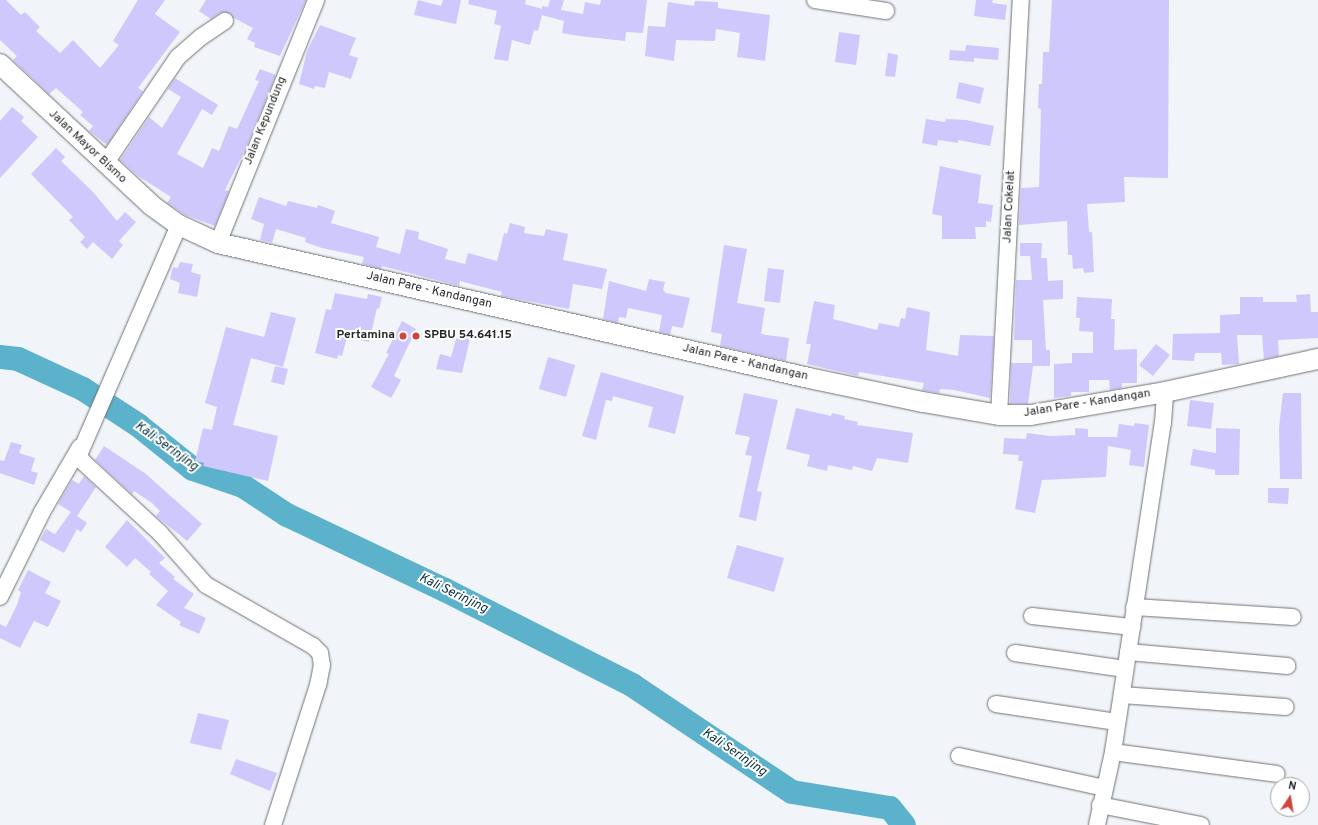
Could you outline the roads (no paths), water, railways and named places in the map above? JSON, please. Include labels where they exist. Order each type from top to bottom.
[{"type":"main road","name":"Jalan Mayor Bismo","points":[[0,64],[105,164],[151,205],[179,225]]},
{"type":"main road","name":"Jalan Pare - Kandangan","points":[[179,225],[218,243],[803,376],[923,402],[999,415],[1031,415],[1165,392],[1318,359]]},
{"type":"street","name":"Jalan Kepundung","points":[[218,243],[316,0]]},
{"type":"street","points":[[815,0],[886,11]]},
{"type":"street","name":"Jalan Cokelat","points":[[999,415],[1021,0]]},
{"type":"street","points":[[105,164],[178,57],[201,36],[225,21]]},
{"type":"street","points":[[0,597],[42,512],[80,448],[98,413],[179,225]]},
{"type":"street","points":[[1097,825],[1113,752],[1122,695],[1134,607],[1163,422],[1165,392]]},
{"type":"street","points":[[80,448],[79,455],[82,461],[138,511],[206,586],[252,614],[313,646],[320,653],[322,665],[318,685],[273,825]]},
{"type":"street","points":[[1134,607],[1293,617]]},
{"type":"street","points":[[1032,616],[1132,627]]},
{"type":"street","points":[[1128,652],[1287,666]]},
{"type":"street","points":[[1015,653],[1125,668]]},
{"type":"street","points":[[1122,695],[1286,707]]},
{"type":"street","points":[[996,704],[1117,722]]},
{"type":"street","points":[[1113,752],[1277,774]]},
{"type":"street","points":[[959,756],[1105,788]]},
{"type":"street","points":[[1100,806],[1201,825]]},
{"type":"waterway","name":"Kali Serinjing","points":[[0,357],[18,359],[83,389],[138,425],[193,469],[243,486],[287,515],[445,590],[632,685],[792,792],[890,808],[904,825]]},
{"type":"place","name":"Pertamina","points":[[403,336]]},
{"type":"place","name":"SPBU 54.641.15","points":[[416,336]]}]
